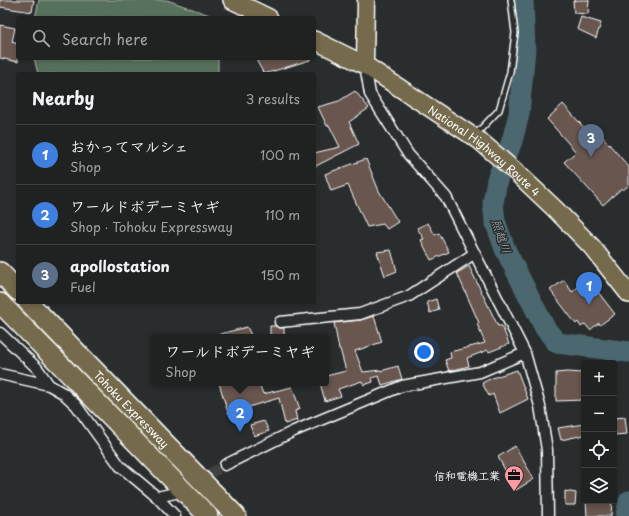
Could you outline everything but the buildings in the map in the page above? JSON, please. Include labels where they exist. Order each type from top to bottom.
[{"type":"highway","points":[[232,0],[265,16]]},
{"type":"highway","name":"National Highway Route 4","points":[[316,41],[365,65],[477,139],[517,173],[592,247],[629,294]]},
{"type":"highway","points":[[0,272],[16,289]]},
{"type":"highway","name":"Tohoku Expressway","points":[[0,303],[208,516]]},
{"type":"highway","name":"Tohoku Expressway","points":[[30,304],[236,516]]},
{"type":"main road","points":[[365,65],[366,0]]},
{"type":"street","points":[[365,65],[370,94],[408,154],[446,197],[525,353],[540,406],[547,450],[548,516]]},
{"type":"street","points":[[280,322],[360,314],[409,296],[475,253]]},
{"type":"street","points":[[0,333],[37,368],[49,385]]},
{"type":"street","points":[[225,465],[294,431],[402,386],[480,372],[525,353]]},
{"type":"street","points":[[0,374],[49,385],[63,392],[76,405],[120,466],[157,497],[175,516]]},
{"type":"street","points":[[157,497],[175,493]]},
{"type":"lane","points":[[477,139],[499,110],[510,72],[515,33],[511,0]]},
{"type":"green space","points":[[39,0],[167,0],[212,16],[35,16]]},
{"type":"green space","points":[[34,60],[218,60],[218,72],[38,72]]},
{"type":"waterway","name":"照越川","points":[[523,0],[525,49],[519,114],[512,141],[497,180],[493,203],[495,221],[505,249],[545,328],[557,343],[629,352]]},
{"type":"waterway","name":"照越川","points":[[626,516],[629,501]]},
{"type":"tunnel","points":[[197,481],[225,465]]},
{"type":"place","name":"apollostation","points":[[591,157]]},
{"type":"place","name":"おかってマルシェ","points":[[589,305]]},
{"type":"place","name":"ワールドボデーミヤギ","points":[[240,432]]},
{"type":"place","name":"信和電機工業","points":[[514,492]]}]
